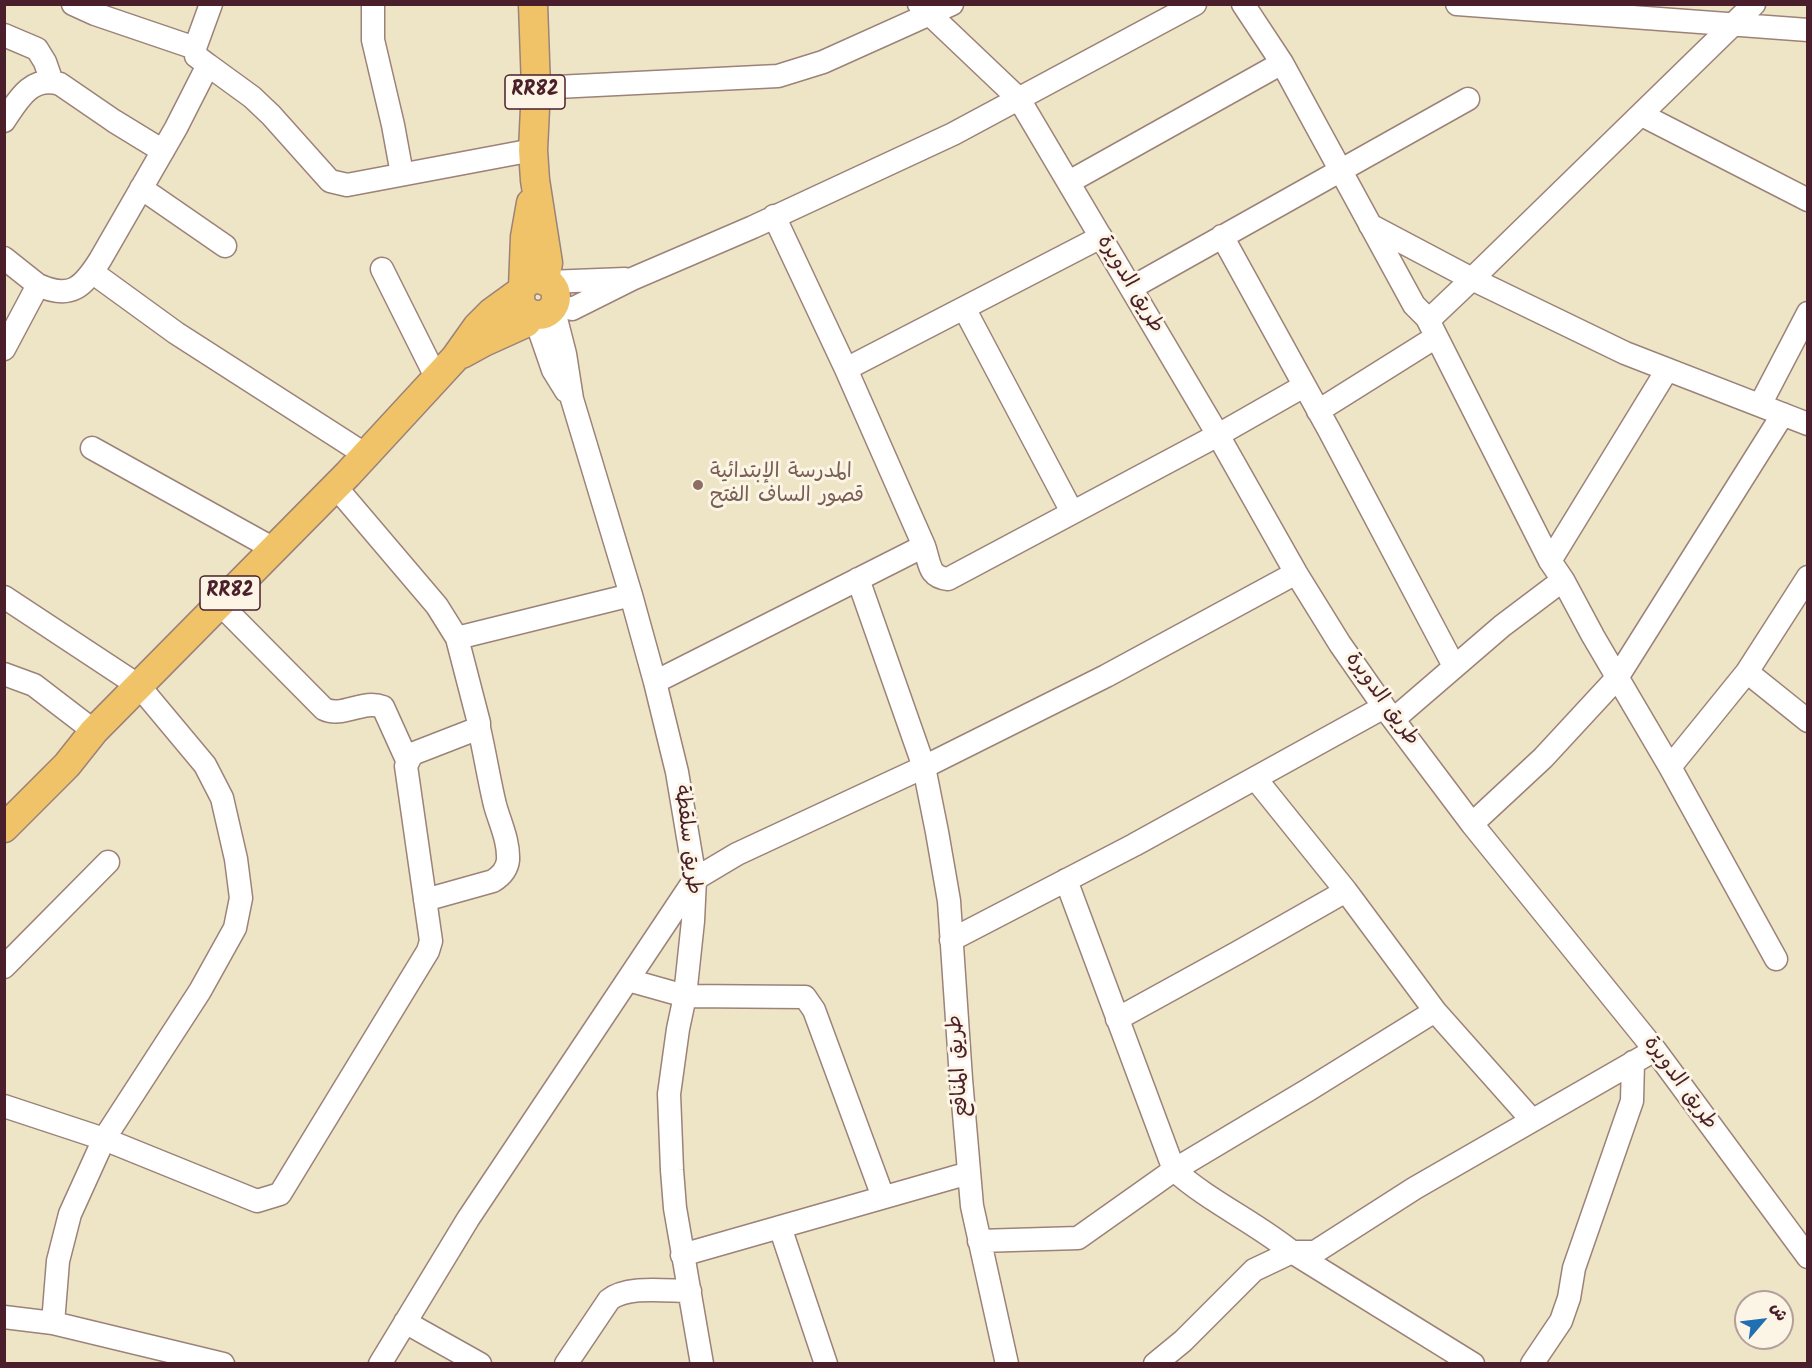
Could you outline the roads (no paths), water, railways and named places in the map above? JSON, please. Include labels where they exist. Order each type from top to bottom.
[{"type":"main road","name":"RR82","points":[[4,828],[67,765],[94,731],[366,455],[446,368],[477,327],[539,298],[548,263],[535,180],[536,88],[533,4]]},
{"type":"street","points":[[73,4],[201,57],[258,103],[330,181],[347,185],[534,150]]},
{"type":"street","points":[[4,258],[39,285],[64,293],[76,288],[92,272],[163,151],[201,57],[211,4]]},
{"type":"street","points":[[373,4],[373,40],[402,174]]},
{"type":"street","points":[[536,88],[778,76],[824,62],[925,10],[952,4]]},
{"type":"street","points":[[539,298],[572,309],[632,279],[953,134],[1196,4]]},
{"type":"street","points":[[1243,4],[1282,63],[1414,305],[1432,328],[1550,561],[1670,767],[1776,959]]},
{"type":"street","points":[[1457,4],[1808,30]]},
{"type":"street","points":[[1432,328],[1432,317],[1755,4]]},
{"type":"street","name":"طريق الدويرة","points":[[925,10],[1019,99],[1218,435],[1296,573],[1340,644],[1472,824],[1655,1050],[1808,1257]]},
{"type":"street","points":[[4,34],[38,49],[52,82]]},
{"type":"street","points":[[1069,182],[1282,63]]},
{"type":"street","points":[[4,121],[28,88],[40,83],[52,82],[60,84],[163,151]]},
{"type":"street","points":[[1131,288],[1468,99]]},
{"type":"street","points":[[1642,115],[1808,200]]},
{"type":"street","points":[[141,188],[225,246]]},
{"type":"street","points":[[774,216],[846,369],[924,546],[933,574],[938,578],[948,579],[1218,435],[1304,386]]},
{"type":"street","points":[[1370,225],[1472,279],[1625,353],[1808,424]]},
{"type":"street","points":[[1222,236],[1454,666]]},
{"type":"street","points":[[846,369],[1101,237]]},
{"type":"street","points":[[381,269],[446,368]]},
{"type":"street","points":[[92,272],[176,333],[366,455]]},
{"type":"street","points":[[4,349],[39,285]]},
{"type":"street","name":"طريق سلقطة","points":[[539,298],[553,370],[572,399],[632,596],[677,772],[695,879],[685,996],[669,1094],[672,1170],[682,1255],[702,1364]]},
{"type":"street","points":[[964,308],[1072,513]]},
{"type":"street","points":[[1760,405],[1808,313]]},
{"type":"street","points":[[1318,411],[1432,328]]},
{"type":"street","points":[[1550,561],[1667,370]]},
{"type":"street","points":[[1472,824],[1543,758],[1617,678],[1784,414]]},
{"type":"street","points":[[92,448],[274,549]]},
{"type":"street","points":[[335,486],[436,606],[457,638],[506,841],[508,852],[506,868],[501,876],[493,881],[425,900]]},
{"type":"street","points":[[655,682],[924,546]]},
{"type":"street","points":[[380,1364],[468,1219],[695,879],[738,854],[924,767],[1106,676],[1296,573]]},
{"type":"street","points":[[1670,767],[1747,672],[1808,577]]},
{"type":"street","name":"طريق المناقع","points":[[858,579],[924,767],[949,901],[972,1206],[1007,1364]]},
{"type":"street","points":[[951,940],[1255,778],[1389,713],[1454,666],[1533,601],[1563,580]]},
{"type":"street","points":[[457,638],[632,596]]},
{"type":"street","points":[[4,597],[140,686],[205,765],[222,798],[236,859],[241,898],[235,928],[206,980],[104,1139],[70,1214],[58,1262],[53,1323]]},
{"type":"street","points":[[220,604],[324,709],[330,712],[339,711],[374,703],[383,707],[407,760]]},
{"type":"street","points":[[1747,672],[1808,721]]},
{"type":"street","points":[[4,674],[34,685],[94,731]]},
{"type":"street","points":[[4,1106],[104,1139],[257,1201],[280,1194],[428,951],[431,941],[407,760],[412,754],[479,728]]},
{"type":"street","points":[[1255,778],[1346,891],[1436,1011],[1531,1119]]},
{"type":"street","points":[[4,967],[108,862]]},
{"type":"street","points":[[1066,880],[1174,1170],[1188,1183],[1270,1234],[1292,1252],[1473,1364]]},
{"type":"street","points":[[1117,1019],[1346,891]]},
{"type":"street","points":[[628,980],[685,996],[806,997],[814,1010],[883,1197]]},
{"type":"street","points":[[979,1241],[1078,1238],[1174,1170],[1436,1011]]},
{"type":"street","points":[[1155,1364],[1183,1341],[1254,1270],[1292,1252],[1315,1252],[1415,1188],[1531,1119],[1655,1050]]},
{"type":"street","points":[[1532,1364],[1561,1321],[1569,1298],[1574,1268],[1632,1101],[1633,1062]]},
{"type":"street","points":[[682,1255],[969,1173]]},
{"type":"street","points":[[780,1227],[826,1364]]},
{"type":"street","points":[[566,1364],[609,1300],[616,1294],[629,1291],[690,1291]]},
{"type":"street","points":[[4,1317],[53,1323],[223,1364]]},
{"type":"street","points":[[405,1322],[480,1364]]},
{"type":"place","name":"المدرسة الإبتدائية قصور الساف الفتح","points":[[698,485]]}]
